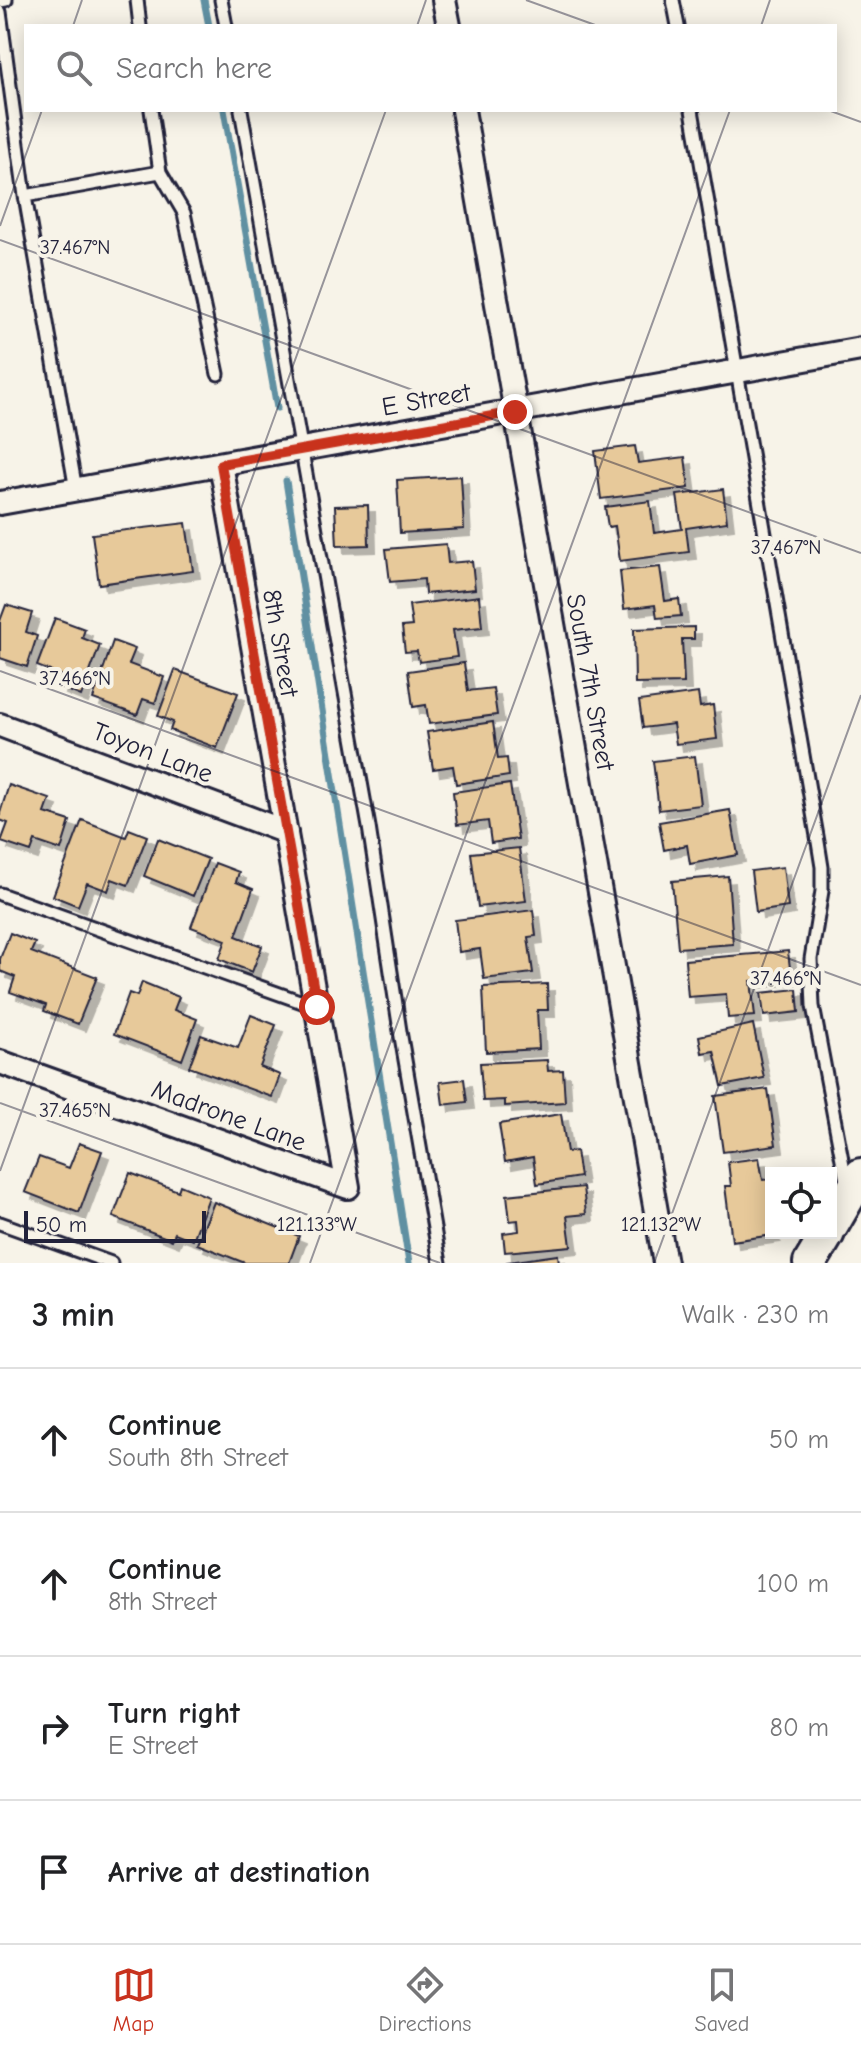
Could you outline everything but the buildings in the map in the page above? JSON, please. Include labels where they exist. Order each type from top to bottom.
[{"type":"street","points":[[444,0],[449,24]]},
{"type":"street","name":"South 7th Street","points":[[463,112],[665,1263]]},
{"type":"street","name":"E Street","points":[[0,503],[861,349]]},
{"type":"street","name":"8th Street","points":[[221,464],[348,1187]]},
{"type":"street","name":"Toyon Lane","points":[[0,725],[286,832]]},
{"type":"street","name":"Madrone Lane","points":[[0,1062],[348,1187]]},
{"type":"street","points":[[837,1216],[855,1185]]},
{"type":"street","points":[[810,1263],[824,1239]]},
{"type":"lane","points":[[0,1],[6,0]]},
{"type":"lane","points":[[137,0],[140,24]]},
{"type":"lane","points":[[221,0],[226,24]]},
{"type":"lane","points":[[673,0],[678,24]]},
{"type":"lane","points":[[0,12],[25,196],[76,490]]},
{"type":"lane","points":[[151,112],[160,172],[184,213],[218,374]]},
{"type":"lane","points":[[241,112],[369,827],[440,1263]]},
{"type":"lane","points":[[692,112],[818,842],[822,891],[811,959],[812,994],[855,1185]]},
{"type":"lane","points":[[25,196],[160,172]]},
{"type":"lane","points":[[0,894],[317,1007]]},
{"type":"lane","points":[[0,1223],[111,1263]]},
{"type":"waterway","points":[[204,0],[209,24]]},
{"type":"waterway","points":[[224,112],[277,408]]},
{"type":"waterway","points":[[286,481],[409,1263]]},
{"type":"route","points":[[317,1007],[221,464],[515,412]]}]
